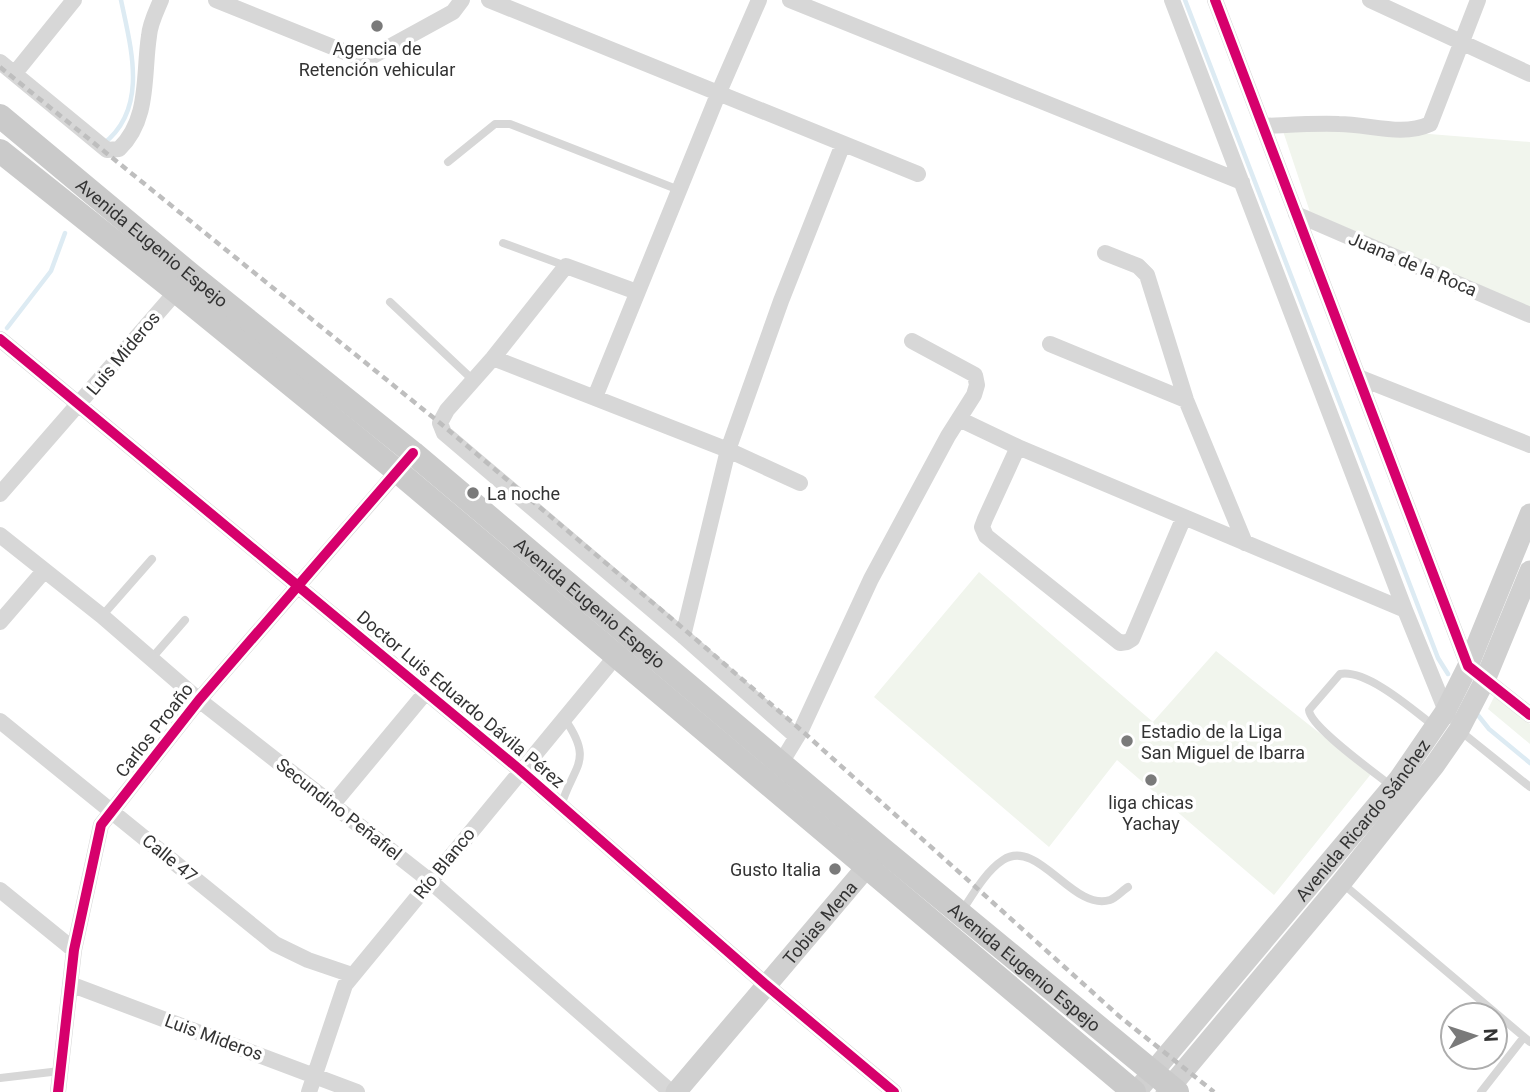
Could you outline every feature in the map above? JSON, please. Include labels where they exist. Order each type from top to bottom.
[{"type":"main road","name":"Avenida Eugenio Espejo","points":[[0,116],[184,283],[781,763],[1167,1085]]},
{"type":"main road","name":"Avenida Eugenio Espejo","points":[[0,151],[184,283]]},
{"type":"main road","name":"Avenida Eugenio Espejo","points":[[405,462],[616,656],[866,869],[1135,1092]]},
{"type":"main road","name":"Avenida Ricardo Sánchez","points":[[1167,1085],[1392,787],[1440,719],[1468,666],[1530,514]]},
{"type":"main road","name":"Avenida Ricardo Sánchez","points":[[1135,1092],[1167,1085],[1341,883],[1434,766],[1459,730],[1485,680],[1530,571]]},
{"type":"main road","name":"Tobias Mena","points":[[676,1092],[882,849]]},
{"type":"street","points":[[15,73],[74,0]]},
{"type":"street","points":[[0,62],[90,138],[107,150],[119,149],[134,126],[146,89],[148,36],[161,0]]},
{"type":"street","points":[[216,0],[360,58],[371,57],[453,12],[462,0]]},
{"type":"street","points":[[489,0],[918,174]]},
{"type":"street","points":[[595,397],[759,0]]},
{"type":"street","points":[[790,0],[1242,182]]},
{"type":"street","points":[[1172,0],[1405,610],[1440,719],[1459,730]]},
{"type":"street","points":[[1215,0],[1468,666],[1530,715]]},
{"type":"street","points":[[1370,0],[1530,74]]},
{"type":"street","points":[[1263,126],[1341,124],[1402,130],[1430,124],[1478,0]]},
{"type":"street","points":[[683,636],[729,450],[781,301],[842,144]]},
{"type":"street","name":"Juana de la Roca","points":[[1296,214],[1530,315]]},
{"type":"street","points":[[1105,253],[1138,266],[1147,275],[1186,400],[1245,542]]},
{"type":"street","points":[[637,292],[566,266],[493,358],[447,410],[440,424],[444,433],[683,636],[797,737]]},
{"type":"street","name":"Luis Mideros","points":[[0,494],[184,283]]},
{"type":"street","name":"Doctor Luis Eduardo Dávila Pérez","points":[[0,339],[520,771],[894,1092]]},
{"type":"street","points":[[781,763],[797,737],[871,579],[948,436],[974,395],[977,385],[975,374],[912,341]]},
{"type":"street","points":[[1050,344],[1186,400]]},
{"type":"street","points":[[493,358],[729,450],[800,483]]},
{"type":"street","points":[[1358,377],[1530,445]]},
{"type":"street","points":[[959,419],[1018,447],[1405,610]]},
{"type":"street","points":[[1018,447],[982,527],[986,536],[1120,643],[1132,639],[1184,517]]},
{"type":"street","name":"Carlos Proaño","points":[[58,1092],[74,950],[101,825],[199,700],[405,462]]},
{"type":"street","name":"Secundino Peñafiel","points":[[0,535],[102,616],[199,700],[429,881],[671,1092]]},
{"type":"street","points":[[0,622],[44,570]]},
{"type":"street","name":"Río Blanco","points":[[309,1092],[345,985],[352,975],[616,656]]},
{"type":"street","points":[[333,804],[426,692]]},
{"type":"street","name":"Calle 47","points":[[0,721],[275,944],[308,960],[352,975]]},
{"type":"street","points":[[0,890],[74,950]]},
{"type":"street","name":"Luis Mideros","points":[[70,984],[357,1092]]},
{"type":"lane","points":[[448,162],[495,124],[510,124],[679,190]]},
{"type":"lane","points":[[503,243],[566,266]]},
{"type":"lane","points":[[390,302],[472,380]]},
{"type":"lane","points":[[102,616],[152,559]]},
{"type":"lane","points":[[151,659],[185,620]]},
{"type":"lane","points":[[1392,787],[1323,731],[1310,716],[1309,710],[1340,674],[1349,672],[1440,719]]},
{"type":"lane","points":[[561,806],[578,771],[580,753],[573,732],[564,718]]},
{"type":"lane","points":[[1459,730],[1530,787]]},
{"type":"lane","points":[[960,913],[988,875],[1004,859],[1015,856],[1026,856],[1041,864],[1080,894],[1092,899],[1110,900],[1128,887]]},
{"type":"lane","points":[[1341,883],[1527,1040],[1481,1092]]},
{"type":"lane","points":[[0,1077],[60,1071]]},
{"type":"shaded area","points":[[1280,122],[1530,142],[1530,307],[1310,212]]},
{"type":"shaded area","name":"Estadio de la Liga San Miguel de Ibarra","points":[[979,572],[1153,722],[1216,651],[1371,774],[1274,895],[1117,760],[1049,847],[874,697]]},
{"type":"shaded area","points":[[1495,695],[1530,724],[1530,744],[1488,709]]},
{"type":"waterway","points":[[103,144],[117,130],[127,113],[132,96],[132,57],[121,0]]},
{"type":"waterway","points":[[1185,0],[1438,658],[1448,674]]},
{"type":"waterway","points":[[7,328],[51,271],[65,233]]},
{"type":"waterway","points":[[1477,714],[1489,729],[1530,763]]},
{"type":"railway","points":[[0,67],[440,423],[801,730],[1119,1016],[1214,1092]]},
{"type":"cycle path","points":[[1215,0],[1468,666],[1530,715]]},
{"type":"cycle path","points":[[0,339],[520,770],[765,984],[894,1092]]},
{"type":"cycle path","points":[[58,1092],[74,950],[101,825],[199,700],[413,453]]},
{"type":"place","name":"Agencia de Retención vehicular","points":[[377,26]]},
{"type":"place","name":"La noche","points":[[473,493]]},
{"type":"place","name":"Estadio de la Liga San Miguel de Ibarra","points":[[1127,741]]},
{"type":"place","name":"liga chicas Yachay","points":[[1151,780]]},
{"type":"place","name":"Gusto Italia","points":[[835,869]]}]
